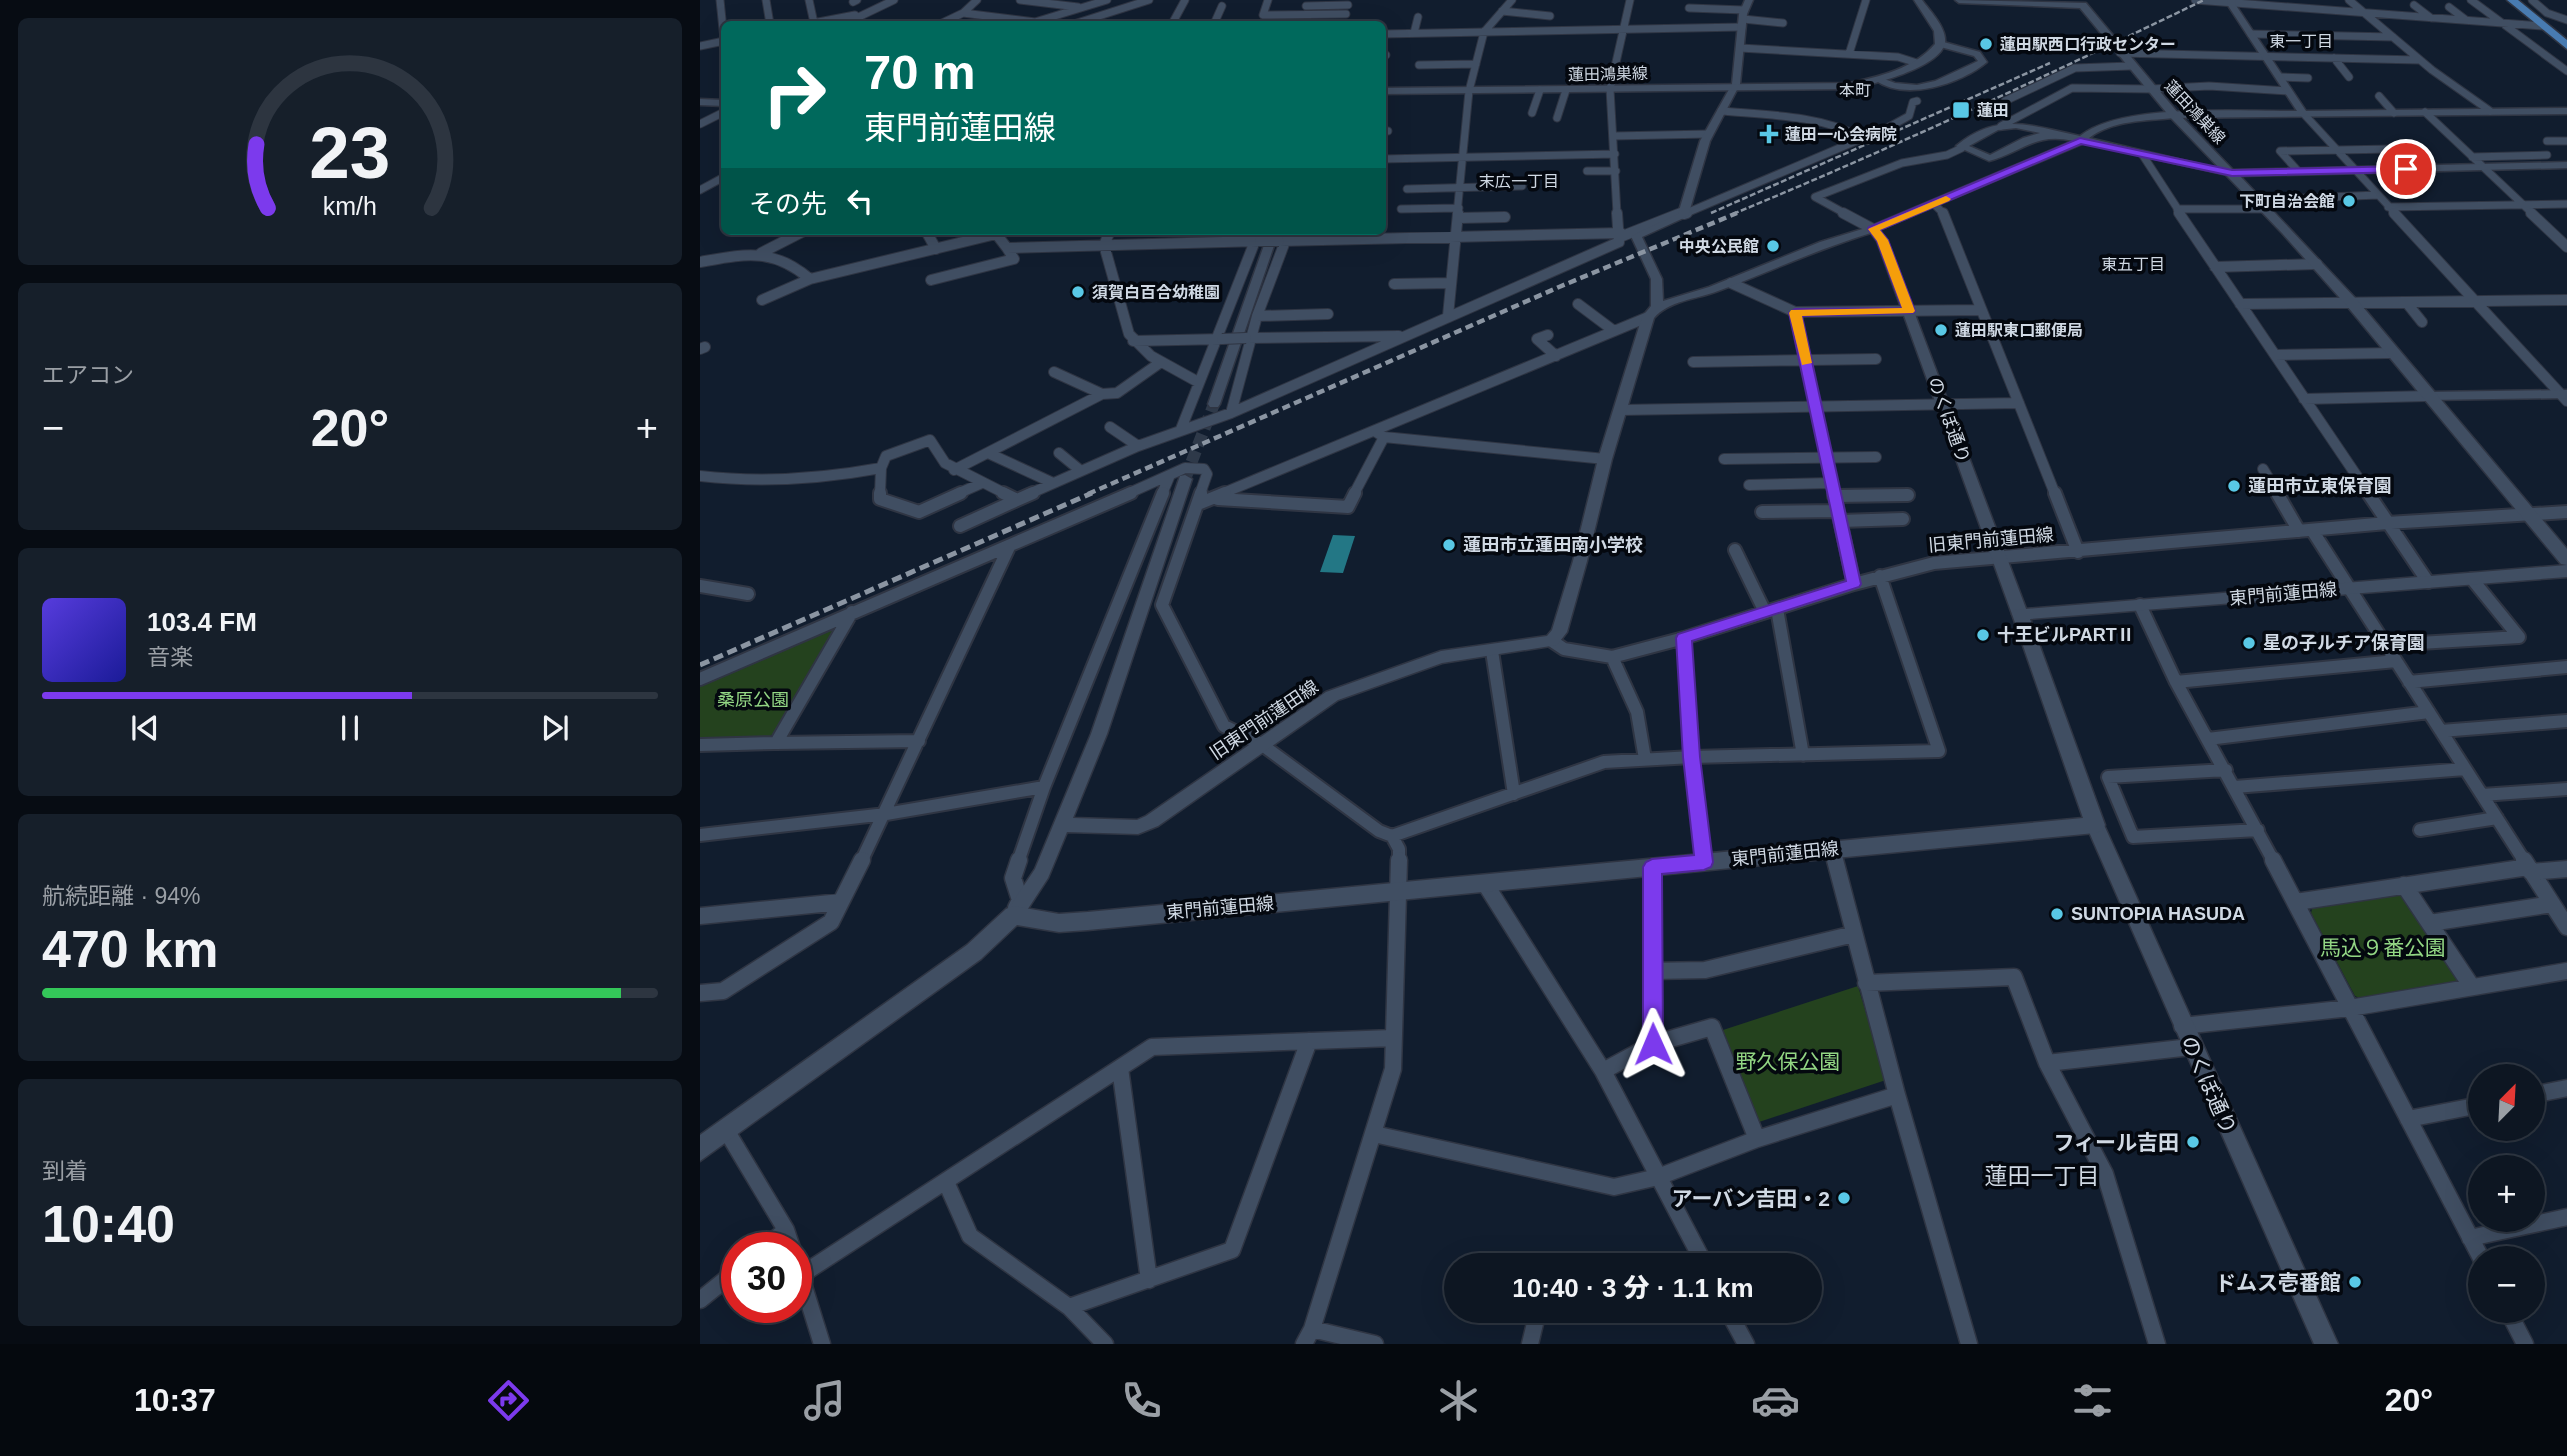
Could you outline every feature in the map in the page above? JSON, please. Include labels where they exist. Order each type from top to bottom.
[{"type":"highway","points":[[2511,0],[2567,46]]},
{"type":"highway","points":[[2523,0],[2564,25],[2567,35]]},
{"type":"main road","points":[[1918,0],[1939,31],[1940,44]]},
{"type":"main road","name":"蓮田鴻巣線","points":[[1959,0],[2081,3],[2174,115],[2232,173]]},
{"type":"main road","name":"蓮田鴻巣線","points":[[1386,92],[1849,86],[1879,80],[1917,63],[1930,56],[1940,44]]},
{"type":"main road","points":[[2232,173],[2567,164]]},
{"type":"main road","points":[[2232,173],[2352,303],[2567,560]]},
{"type":"main road","name":"東門前蓮田線","points":[[2021,614],[2567,571]]},
{"type":"main road","points":[[2021,614],[2095,825]]},
{"type":"main road","name":"東門前蓮田線","points":[[1013,915],[1069,922],[1486,885],[2095,825]]},
{"type":"main road","points":[[700,1149],[974,952],[1013,915]]},
{"type":"street","points":[[720,0],[722,21]]},
{"type":"street","points":[[766,0],[769,21]]},
{"type":"street","points":[[809,0],[811,21]]},
{"type":"street","points":[[849,21],[894,0]]},
{"type":"street","points":[[946,21],[963,13],[976,0]]},
{"type":"street","points":[[1020,0],[1083,8]]},
{"type":"street","points":[[1036,21],[1107,0]]},
{"type":"street","points":[[1083,21],[1149,0]]},
{"type":"street","points":[[1174,21],[1185,0]]},
{"type":"street","points":[[1268,0],[1263,15],[1346,14]]},
{"type":"street","points":[[1448,316],[1469,91],[1484,32],[1512,0]]},
{"type":"street","points":[[960,526],[1138,446],[1231,413],[1619,242],[1610,89],[1630,0]]},
{"type":"street","points":[[1552,641],[1559,632],[1605,459],[1660,293],[1657,275],[1636,236],[1685,212],[1708,134],[1735,89],[1743,19],[1749,0]]},
{"type":"street","points":[[1849,54],[1866,0]]},
{"type":"street","points":[[2195,0],[2543,26]]},
{"type":"street","points":[[2349,0],[2419,60],[2490,111]]},
{"type":"street","points":[[2471,0],[2567,71]]},
{"type":"street","points":[[2532,0],[2564,25]]},
{"type":"street","points":[[854,1],[857,16]]},
{"type":"street","points":[[2231,2],[2302,113],[2565,396]]},
{"type":"street","points":[[1306,6],[1349,3],[1344,21]]},
{"type":"street","points":[[2414,5],[2431,18]]},
{"type":"street","points":[[1215,21],[1222,6]]},
{"type":"street","points":[[2449,7],[2466,21]]},
{"type":"street","points":[[1689,8],[1743,19],[1783,23]]},
{"type":"street","points":[[2319,10],[2328,21]]},
{"type":"street","points":[[1502,11],[1550,16]]},
{"type":"street","points":[[963,13],[1024,21]]},
{"type":"street","points":[[828,21],[857,16]]},
{"type":"street","points":[[1414,33],[1418,17]]},
{"type":"street","points":[[1386,34],[1622,29],[1743,19]]},
{"type":"street","points":[[1530,44],[1531,31]]},
{"type":"street","points":[[2251,34],[2393,37]]},
{"type":"street","points":[[700,46],[721,41]]},
{"type":"street","points":[[1879,80],[1896,87],[1914,89],[1983,62],[1977,54],[1940,44]]},
{"type":"street","points":[[1740,48],[1898,57],[1917,63]]},
{"type":"street","points":[[2120,53],[2419,60]]},
{"type":"street","points":[[2334,58],[2349,77]]},
{"type":"street","points":[[1419,65],[1476,64]]},
{"type":"street","points":[[2005,101],[2075,68],[2131,66]]},
{"type":"street","points":[[2280,77],[2308,78]]},
{"type":"street","points":[[1962,148],[1961,144],[2072,88],[2151,89],[2208,86],[2288,91]]},
{"type":"street","points":[[1532,113],[1540,90]]},
{"type":"street","points":[[1558,118],[1566,90]]},
{"type":"street","points":[[2015,96],[2038,106]]},
{"type":"street","points":[[2379,96],[2394,113]]},
{"type":"street","points":[[1007,248],[1282,236],[1620,235],[1752,187],[1909,116],[1913,102],[1917,101]]},
{"type":"street","points":[[1721,111],[1792,118],[1850,130],[1861,136]]},
{"type":"street","points":[[1198,504],[1380,434],[1652,312],[1934,204],[2080,141],[2124,119],[2174,115],[2567,111]]},
{"type":"street","points":[[2425,112],[2567,247]]},
{"type":"street","points":[[700,124],[721,114]]},
{"type":"street","points":[[2001,126],[2016,125],[2232,173]]},
{"type":"street","points":[[2016,125],[2026,133],[2023,140]]},
{"type":"street","points":[[1614,136],[1708,134]]},
{"type":"street","points":[[1873,229],[1815,197],[1902,163],[1947,155],[1962,148],[1989,158],[2014,148],[2034,135],[2056,135]]},
{"type":"street","points":[[2547,141],[2567,141]]},
{"type":"street","points":[[2298,172],[2280,151],[2391,149]]},
{"type":"street","points":[[1386,159],[1615,154]]},
{"type":"street","points":[[2142,154],[2428,582]]},
{"type":"street","points":[[2472,156],[2547,155]]},
{"type":"street","points":[[1587,171],[1616,171]]},
{"type":"street","points":[[700,190],[721,179]]},
{"type":"street","points":[[1406,189],[1522,186]]},
{"type":"street","points":[[2177,209],[2378,195]]},
{"type":"street","points":[[1934,204],[1943,212],[2078,552]]},
{"type":"street","points":[[2388,207],[2567,204]]},
{"type":"street","points":[[1401,209],[1505,217]]},
{"type":"street","name":"のくぼ通り","points":[[1873,229],[1882,240],[2021,614]]},
{"type":"street","points":[[761,253],[796,235]]},
{"type":"street","points":[[928,235],[936,249]]},
{"type":"street","points":[[762,300],[810,279],[985,235]]},
{"type":"street","points":[[931,280],[1014,259],[997,235]]},
{"type":"street","points":[[1108,235],[1104,245],[1133,341],[1160,362],[1198,382]]},
{"type":"street","points":[[1231,413],[1249,338],[1282,236]]},
{"type":"street","points":[[1214,404],[1282,236]]},
{"type":"street","points":[[1181,429],[1258,238]]},
{"type":"street","points":[[700,262],[743,253],[761,253],[791,265],[810,279]]},
{"type":"street","points":[[2215,267],[2317,264]]},
{"type":"street","points":[[1394,284],[1451,283]]},
{"type":"street","points":[[1731,283],[1795,313],[1981,310]]},
{"type":"street","points":[[2240,304],[2567,300]]},
{"type":"street","points":[[2406,302],[2422,323]]},
{"type":"street","points":[[1578,304],[1614,331]]},
{"type":"street","points":[[1795,313],[1854,584]]},
{"type":"street","points":[[1257,316],[1328,314]]},
{"type":"street","points":[[1133,341],[1404,335]]},
{"type":"street","points":[[1548,335],[1537,340],[1556,356]]},
{"type":"street","points":[[2275,355],[2393,353]]},
{"type":"street","points":[[1693,362],[1876,359]]},
{"type":"street","points":[[954,470],[1102,394],[1117,393],[1160,362]]},
{"type":"street","points":[[1054,372],[1102,394]]},
{"type":"street","points":[[2304,399],[2565,396]]},
{"type":"street","points":[[1620,410],[2019,403]]},
{"type":"street","points":[[1110,427],[1138,446]]},
{"type":"street","points":[[1380,434],[1605,459]]},
{"type":"street","points":[[1213,498],[1348,507],[1380,434]]},
{"type":"street","points":[[982,483],[919,512],[880,499],[881,468],[886,456],[930,440],[944,464],[1017,500]]},
{"type":"street","points":[[988,453],[1053,483]]},
{"type":"street","points":[[1059,453],[1081,471]]},
{"type":"street","points":[[1724,459],[1876,457]]},
{"type":"street","points":[[700,476],[740,481],[855,474],[881,468]]},
{"type":"street","points":[[1013,915],[1020,900],[1013,878],[1044,787],[1178,477],[1185,468],[1204,469],[1207,474],[1161,605],[1224,726],[1261,744],[1379,831],[1392,836],[1604,762],[1692,757],[1939,751],[1880,576]]},
{"type":"street","points":[[2263,469],[2300,531]]},
{"type":"street","points":[[700,679],[852,612],[1178,477]]},
{"type":"street","points":[[1013,915],[1042,873],[1099,734],[1178,477]]},
{"type":"street","points":[[1749,485],[1831,483]]},
{"type":"street","points":[[1835,496],[1908,495]]},
{"type":"street","points":[[1762,512],[1903,519]]},
{"type":"street","name":"旧東門前蓮田線","points":[[1062,825],[1138,827],[1145,824],[1332,695],[1391,672],[1441,657],[1552,641],[1564,649],[1612,657],[1684,638],[1880,576],[1934,563],[2387,523],[2567,512]]},
{"type":"street","points":[[2312,530],[2567,928]]},
{"type":"street","points":[[700,993],[723,991],[831,922],[886,814],[1009,547]]},
{"type":"street","points":[[1735,550],[1771,610],[1803,755]]},
{"type":"street","points":[[2386,645],[2519,637],[2472,579]]},
{"type":"street","points":[[700,586],[748,594]]},
{"type":"street","points":[[2140,605],[2176,682],[2258,830],[2474,1246]]},
{"type":"street","points":[[776,743],[852,612]]},
{"type":"street","points":[[1684,638],[1692,757],[1704,862]]},
{"type":"street","points":[[1492,651],[1514,794]]},
{"type":"street","points":[[1612,657],[1637,712],[1645,759]]},
{"type":"street","points":[[2176,682],[2396,661]]},
{"type":"street","points":[[2409,682],[2567,667]]},
{"type":"street","points":[[2208,739],[2429,712]]},
{"type":"street","points":[[2441,731],[2567,721]]},
{"type":"street","points":[[700,745],[919,741]]},
{"type":"street","points":[[2235,787],[2465,769]]},
{"type":"street","points":[[2226,770],[2108,777],[2133,837],[2258,830]]},
{"type":"street","points":[[700,835],[886,814],[1044,787]]},
{"type":"street","points":[[2482,795],[2567,789]]},
{"type":"street","points":[[2420,830],[2497,818]]},
{"type":"street","name":"のくぼ通り","points":[[2095,825],[2182,1026],[2326,1344]]},
{"type":"street","points":[[1375,1344],[1308,1336],[1393,1069],[1399,849],[1392,836]]},
{"type":"street","points":[[1832,849],[1897,1096],[1969,1344]]},
{"type":"street","points":[[1652,867],[1653,1044]]},
{"type":"street","points":[[2296,902],[2530,869],[2567,869]]},
{"type":"street","points":[[1486,885],[1603,1071],[1698,1253]]},
{"type":"street","points":[[2404,886],[2472,987]]},
{"type":"street","points":[[700,916],[841,902]]},
{"type":"street","points":[[2430,923],[2552,904]]},
{"type":"street","points":[[1652,971],[1705,970],[1854,934]]},
{"type":"street","points":[[2182,1026],[2350,1008],[2567,971]]},
{"type":"street","points":[[1866,983],[2014,977],[2047,1063],[2105,1174],[2157,1344]]},
{"type":"street","points":[[1603,1071],[1653,1044],[1712,1027],[1757,1139]]},
{"type":"street","points":[[812,1260],[946,1182],[1152,1047],[1393,1038]]},
{"type":"street","points":[[1069,1307],[1233,1250],[1309,1041]]},
{"type":"street","points":[[2047,1063],[2191,1046]]},
{"type":"street","points":[[1120,1068],[1149,1280]]},
{"type":"street","points":[[2545,1092],[2567,1088]]},
{"type":"street","points":[[1374,1133],[1614,1187],[1658,1177],[1757,1139],[1897,1096]]},
{"type":"street","points":[[2408,1119],[2468,1107]]},
{"type":"street","points":[[726,1130],[786,1230],[784,1232]]},
{"type":"street","points":[[946,1182],[970,1237],[1069,1307],[1105,1344]]},
{"type":"street","points":[[2470,1238],[2567,1217]]},
{"type":"street","points":[[700,1300],[721,1283]]},
{"type":"street","points":[[812,1311],[822,1344]]},
{"type":"street","points":[[1530,1344],[1535,1323]]},
{"type":"street","points":[[1735,1323],[1746,1344]]},
{"type":"street","points":[[2514,1323],[2525,1344]]},
{"type":"green space","name":"桑原公園","points":[[832,626],[839,629],[778,731],[770,736],[700,738],[700,685]]},
{"type":"green space","name":"馬込９番公園","points":[[2398,892],[2407,896],[2457,977],[2457,983],[2366,1001],[2355,996],[2311,913],[2313,906]]},
{"type":"green space","name":"野久保公園","points":[[1858,986],[1886,1080],[1759,1122],[1723,1030]]},
{"type":"water","points":[[1333,535],[1355,536],[1343,573],[1320,572]]},
{"type":"tunnel","points":[[1185,479],[1214,404]]},
{"type":"railway","points":[[1733,214],[1970,110],[2204,0]]},
{"type":"railway","points":[[1711,213],[2050,63]]},
{"type":"railway","points":[[1088,494],[1559,287],[1737,213]]},
{"type":"railway","points":[[700,665],[1092,493]]},
{"type":"slow traffic","points":[[1806,363],[1795,313],[1909,311],[1882,240],[1873,229],[1946,199]]},
{"type":"place","name":"蓮田駅西口行政センター","points":[[1986,44]]},
{"type":"place","name":"蓮田","points":[[1961,110]]},
{"type":"place","name":"蓮田一心会病院","points":[[1769,134]]},
{"type":"place","name":"下町自治会館","points":[[2349,201]]},
{"type":"place","name":"中央公民館","points":[[1773,246]]},
{"type":"place","name":"須賀白百合幼稚園","points":[[1078,292]]},
{"type":"place","name":"蓮田駅東口郵便局","points":[[1941,330]]},
{"type":"place","name":"蓮田市立東保育園","points":[[2234,486]]},
{"type":"place","name":"蓮田市立蓮田南小学校","points":[[1449,545]]},
{"type":"place","name":"十王ビルPARTⅡ","points":[[1983,635]]},
{"type":"place","name":"星の子ルチア保育園","points":[[2249,643]]},
{"type":"place","name":"SUNTOPIA HASUDA","points":[[2057,914]]},
{"type":"place","name":"フィール吉田","points":[[2193,1142]]},
{"type":"place","name":"アーバン吉田・2","points":[[1844,1198]]},
{"type":"place","name":"ドムス壱番館","points":[[2355,1282]]},
{"type":"district","name":"東一丁目","points":[[2301,41]]},
{"type":"district","name":"本町","points":[[1855,90]]},
{"type":"district","name":"末広一丁目","points":[[1519,181]]},
{"type":"district","name":"東五丁目","points":[[2133,264]]},
{"type":"district","name":"蓮田一丁目","points":[[2042,1176]]},
{"type":"route","points":[[1653,1044],[1652,867],[1704,862],[1692,757],[1684,638],[1854,584],[1795,313],[1909,311],[1882,240],[1873,229],[2080,141],[2232,173],[2406,169]]}]
